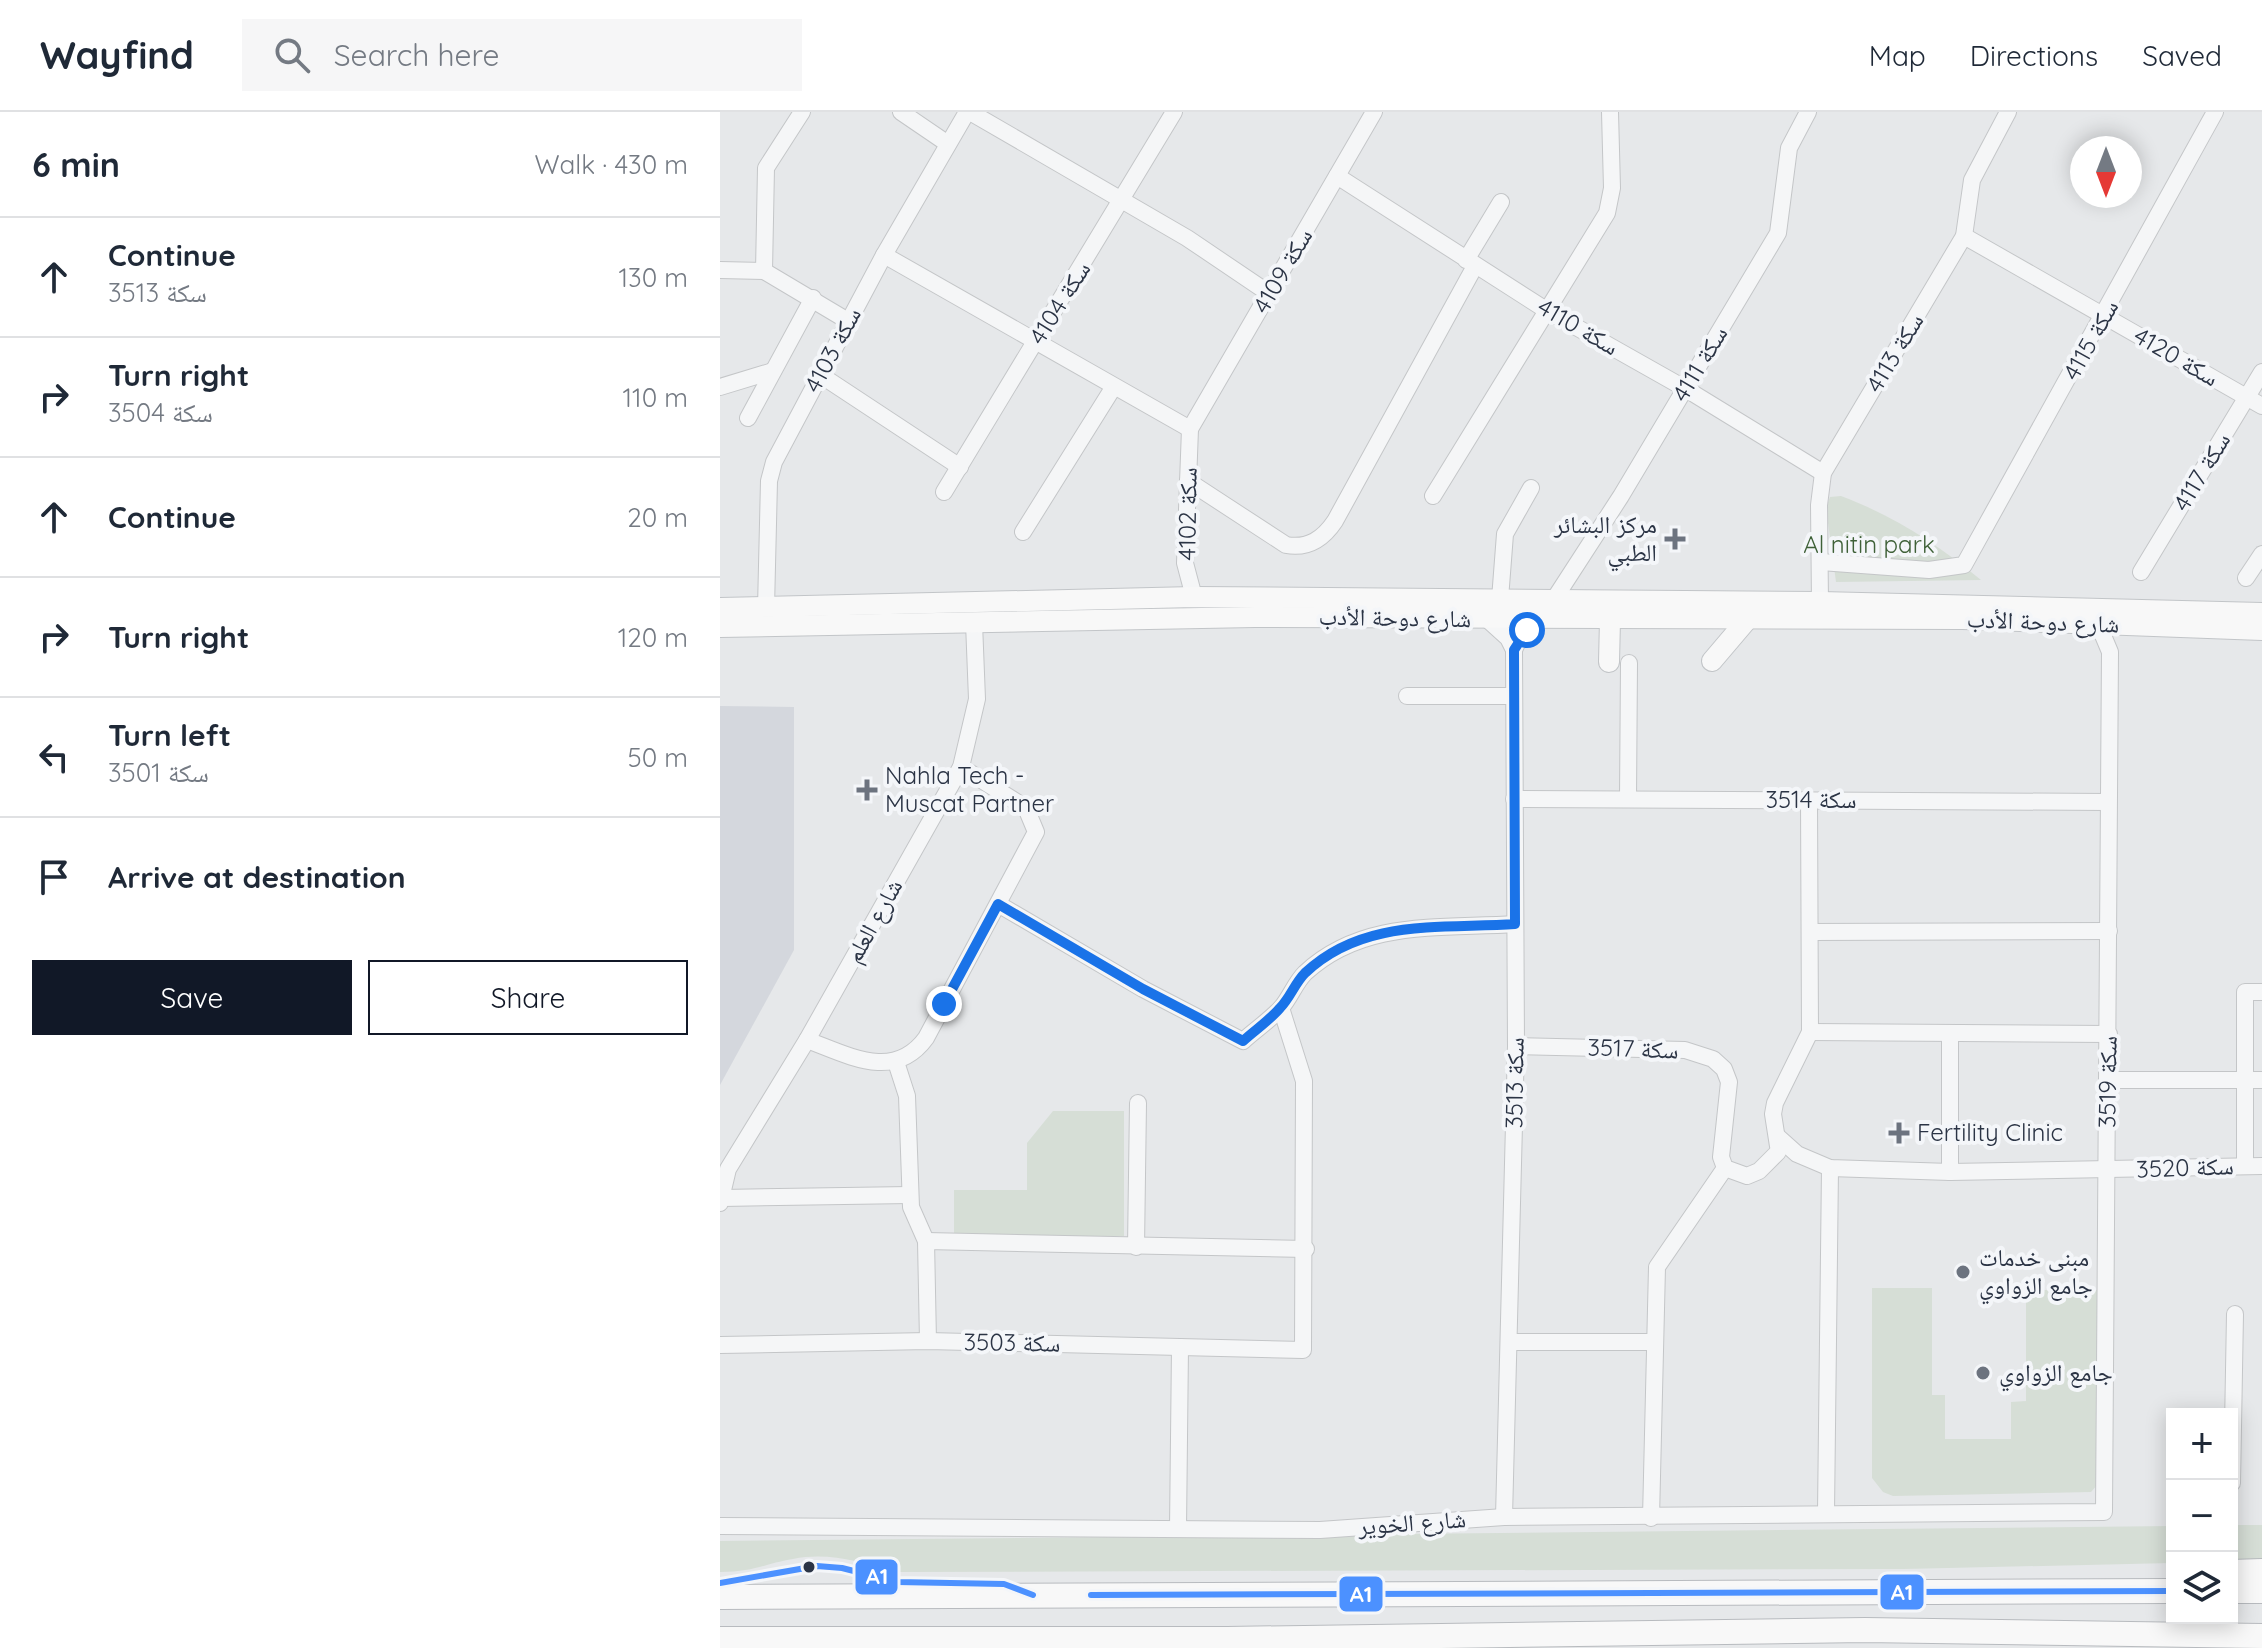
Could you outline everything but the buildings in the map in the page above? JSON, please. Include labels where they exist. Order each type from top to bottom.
[{"type":"highway","points":[[2238,1572],[2262,1571]]},
{"type":"highway","points":[[1964,1591],[2166,1576]]},
{"type":"highway","points":[[720,1597],[2166,1591]]},
{"type":"highway","points":[[2238,1591],[2262,1591]]},
{"type":"highway","points":[[1812,1648],[1865,1630]]},
{"type":"highway","points":[[720,1639],[1314,1643],[1865,1630],[2262,1636]]},
{"type":"main road","name":"شارع دوحة الأدب","points":[[720,608],[1194,597],[1820,602],[2262,613]]},
{"type":"main road","name":"شارع دوحة الأدب","points":[[720,627],[1255,617],[1746,621],[1963,619],[2262,630]]},
{"type":"main road","points":[[1610,620],[1619,662]]},
{"type":"main road","points":[[1712,661],[1746,621]]},
{"type":"street","points":[[764,271],[766,168],[802,112]]},
{"type":"street","points":[[901,112],[948,144]]},
{"type":"street","points":[[968,112],[1123,200],[1270,294]]},
{"type":"street","name":"سكة 4103","points":[[766,608],[769,481],[774,462],[884,255],[968,112]]},
{"type":"street","name":"سكة 4104","points":[[944,492],[1174,112]]},
{"type":"street","name":"سكة 4109","points":[[1190,429],[1374,112]]},
{"type":"street","points":[[1433,496],[1607,213],[1612,188],[1610,112]]},
{"type":"street","name":"سكة 4111","points":[[1553,601],[1686,389],[1778,233],[1789,148],[1808,112]]},
{"type":"street","name":"سكة 4113","points":[[1820,602],[1819,505],[1823,473],[1964,236],[1975,172],[2008,112]]},
{"type":"street","name":"سكة 4115","points":[[1821,562],[1929,570],[1964,565],[2105,316],[2215,112]]},
{"type":"street","name":"سكة 4110","points":[[1337,176],[1546,310],[1686,389],[1823,473]]},
{"type":"street","points":[[1188,481],[1286,545],[1304,546],[1320,539],[1335,521],[1501,202]]},
{"type":"street","name":"سكة 4120","points":[[1964,236],[2254,402]]},
{"type":"street","points":[[884,255],[1113,388],[1190,429]]},
{"type":"street","points":[[720,270],[764,271],[848,321]]},
{"type":"street","points":[[748,418],[813,298]]},
{"type":"street","points":[[720,387],[773,371]]},
{"type":"street","name":"سكة 4117","points":[[2141,572],[2254,402],[2262,372]]},
{"type":"street","points":[[819,374],[960,467]]},
{"type":"street","points":[[1023,532],[1113,388]]},
{"type":"street","name":"سكة 4102","points":[[1190,429],[1185,563],[1194,597]]},
{"type":"street","points":[[1500,599],[1505,534],[1531,488]]},
{"type":"street","points":[[2246,578],[2262,554]]},
{"type":"street","points":[[1487,619],[1508,638],[1514,650]]},
{"type":"street","points":[[1514,650],[1520,637],[1541,620]]},
{"type":"street","name":"شارع العلم","points":[[721,1201],[728,1169],[807,1040],[961,767],[977,699],[974,623]]},
{"type":"street","points":[[2093,624],[2102,633],[2110,652]]},
{"type":"street","points":[[2110,652],[2118,636],[2133,625]]},
{"type":"street","name":"سكة 3513","points":[[1504,1517],[1516,1046],[1514,650]]},
{"type":"street","name":"سكة 3519","points":[[2104,1512],[2110,652]]},
{"type":"street","points":[[1619,662],[1628,799]]},
{"type":"street","points":[[1407,696],[1513,696]]},
{"type":"street","points":[[807,1040],[872,1064],[896,1062],[919,1048],[926,1038],[1034,840],[1035,822],[1026,808],[961,767]]},
{"type":"street","name":"سكة 3514","points":[[1514,799],[2108,802]]},
{"type":"street","points":[[1809,800],[1810,1032],[1775,1103],[1773,1114],[1782,1146],[1830,1168],[1950,1172],[2108,1170]]},
{"type":"street","points":[[998,904],[1143,989],[1243,1041],[1281,1008],[1302,975],[1333,949],[1358,938],[1389,932],[1515,924]]},
{"type":"street","points":[[1810,932],[2109,931]]},
{"type":"street","points":[[2254,1166],[2254,1080],[2245,992],[2262,992]]},
{"type":"street","points":[[926,1241],[1306,1249],[1304,1081],[1281,1008]]},
{"type":"street","points":[[1810,1032],[2109,1034]]},
{"type":"street","points":[[1950,1033],[1950,1172]]},
{"type":"street","name":"سكة 3517","points":[[1516,1046],[1685,1050],[1713,1059],[1724,1069],[1729,1082],[1721,1157],[1725,1168]]},
{"type":"street","points":[[896,1062],[907,1096],[911,1207],[926,1241],[928,1341]]},
{"type":"street","points":[[2107,1080],[2254,1080]]},
{"type":"street","points":[[1136,1247],[1138,1103]]},
{"type":"street","points":[[1651,1518],[1657,1267],[1725,1168],[1747,1176],[1759,1171],[1782,1146]]},
{"type":"street","name":"سكة 3520","points":[[2108,1170],[2254,1166]]},
{"type":"street","points":[[1826,1513],[1830,1168]]},
{"type":"street","points":[[721,1201],[910,1195]]},
{"type":"street","name":"سكة 3503","points":[[720,1345],[928,1341],[1303,1350],[1306,1249]]},
{"type":"street","points":[[2232,1480],[2235,1314]]},
{"type":"street","points":[[1509,1342],[1655,1342]]},
{"type":"street","points":[[1178,1529],[1180,1347]]},
{"type":"street","name":"شارع الخوير","points":[[720,1526],[1320,1530],[1504,1517],[2104,1512]]},
{"type":"shaded area","points":[[720,706],[794,707],[794,950],[720,1085]]},
{"type":"green space","name":"Al nitin park","points":[[1841,496],[1879,512],[1914,532],[1981,580],[1836,582],[1826,508],[1830,497]]},
{"type":"green space","points":[[1053,1111],[1124,1111],[1124,1236],[954,1236],[954,1190],[1027,1190],[1027,1143]]},
{"type":"green space","points":[[1872,1288],[1932,1288],[1932,1395],[1945,1395],[1945,1439],[2011,1439],[2011,1402],[2026,1401],[2026,1290],[2099,1290],[2098,1484],[2091,1492],[1893,1496],[1883,1492],[1872,1478]]},
{"type":"green space","points":[[2238,1525],[2262,1525],[2262,1561],[2238,1562]]},
{"type":"green space","points":[[2166,1526],[2166,1563],[1904,1569],[892,1572],[856,1561],[806,1557],[742,1571],[720,1572],[720,1541]]},
{"type":"transit line","name":"A1","points":[[720,1583],[817,1566],[842,1568],[897,1582],[1004,1584],[1033,1595]]},
{"type":"transit line","name":"A1","points":[[1091,1595],[2166,1591]]},
{"type":"place","name":"مركز البشائر الطبي","points":[[1675,539]]},
{"type":"place","name":"Nahla Tech - Muscat Partner","points":[[867,790]]},
{"type":"place","name":"Fertility Clinic","points":[[1899,1133]]},
{"type":"place","name":"مبنى خدمات جامع الزواوي","points":[[1963,1272]]},
{"type":"place","name":"جامع الزواوي","points":[[1983,1373]]},
{"type":"route","points":[[944,1004],[998,904],[1143,989],[1243,1041],[1281,1008],[1302,975],[1333,949],[1358,938],[1389,932],[1515,924],[1514,650],[1527,630]]}]
